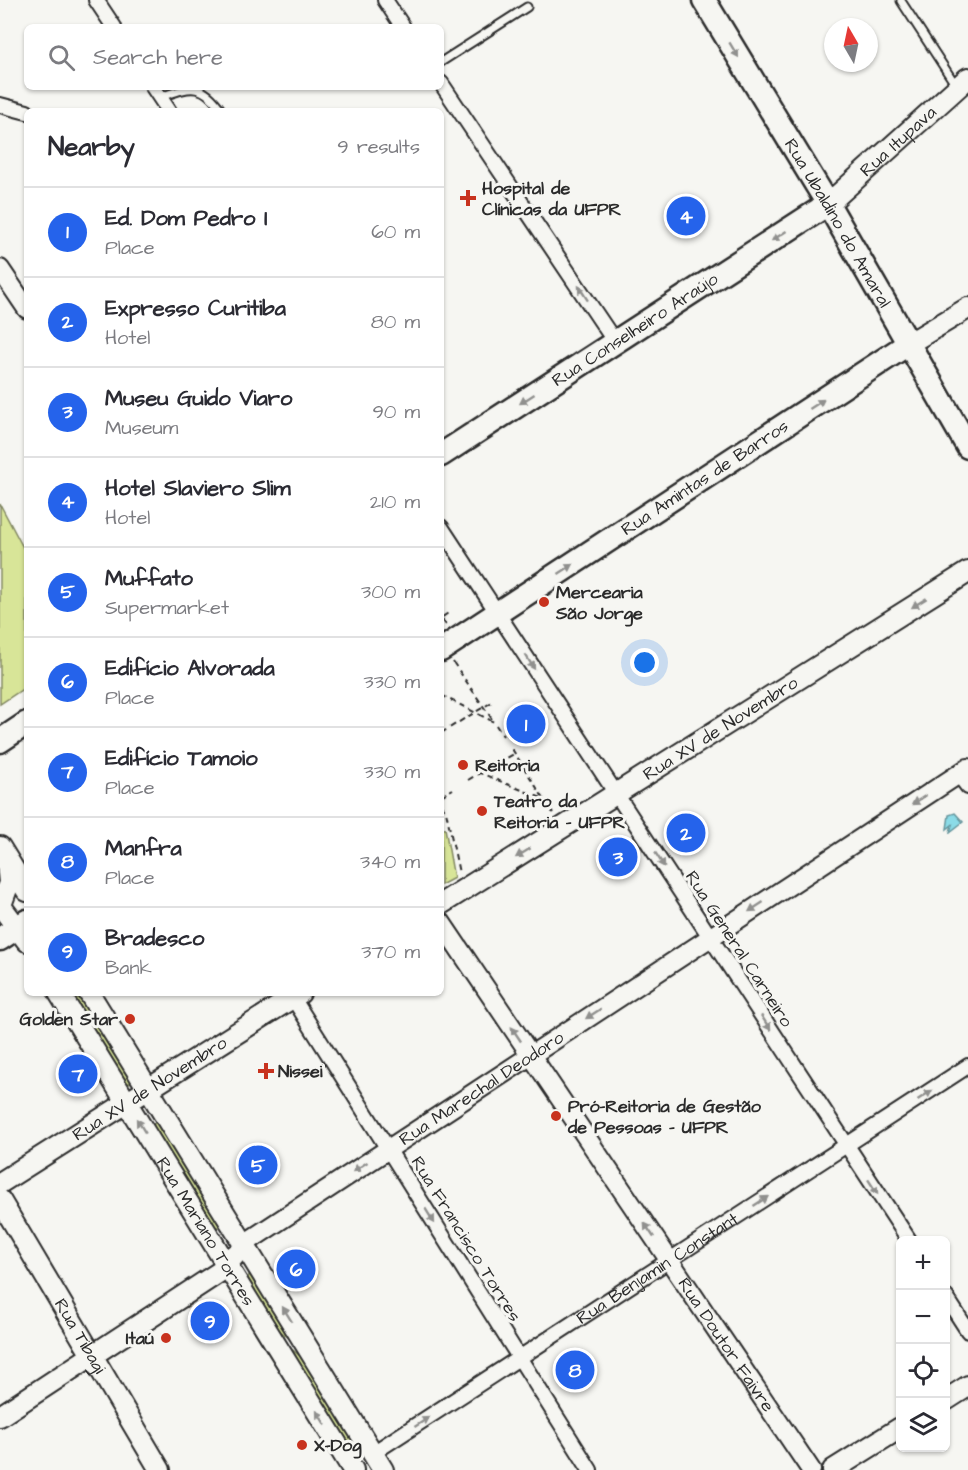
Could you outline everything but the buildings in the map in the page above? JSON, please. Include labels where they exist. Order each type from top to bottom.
[{"type":"main road","name":"Rua Ubaldino do Amaral","points":[[704,0],[828,204],[968,447]]},
{"type":"main road","name":"Rua Itupava","points":[[828,204],[962,83]]},
{"type":"main road","name":"Rua Conselheiro Araújo","points":[[444,453],[828,204]]},
{"type":"main road","name":"Rua Amintas de Barros","points":[[444,648],[908,344],[968,308]]},
{"type":"main road","name":"Rua XV de Novembro","points":[[444,902],[968,572]]},
{"type":"main road","points":[[0,741],[24,725]]},
{"type":"main road","points":[[3,852],[24,886]]},
{"type":"main road","points":[[3,852],[9,883],[0,905],[18,932]]},
{"type":"main road","name":"Rua Mariano Torres","points":[[91,996],[378,1462]]},
{"type":"main road","name":"Rua XV de Novembro","points":[[0,1183],[294,996]]},
{"type":"main road","name":"Rua Mariano Torres","points":[[67,999],[126,1102],[350,1469]]},
{"type":"main road","name":"Rua Tibagi","points":[[0,1200],[160,1470]]},
{"type":"main road","name":"Rua Marechal Deodoro","points":[[0,1416],[227,1266],[244,1244]]},
{"type":"main road","points":[[260,1319],[320,1367]]},
{"type":"main road","points":[[948,1398],[968,1386]]},
{"type":"main road","points":[[832,1470],[896,1430]]},
{"type":"street","points":[[96,0],[112,24]]},
{"type":"street","points":[[385,0],[401,24]]},
{"type":"street","points":[[444,87],[615,342]]},
{"type":"street","points":[[156,92],[167,108]]},
{"type":"street","points":[[0,105],[24,111]]},
{"type":"street","points":[[0,269],[24,305]]},
{"type":"street","name":"Rua General Carneiro","points":[[444,531],[906,1236]]},
{"type":"street","name":"Rua Marechal Deodoro","points":[[244,1244],[710,937],[965,776]]},
{"type":"street","name":"Rua Doutor Faivre","points":[[444,926],[811,1470]]},
{"type":"street","name":"Rua Francisco Torres","points":[[297,996],[388,1149],[590,1470]]},
{"type":"street","name":"Rua Benjamin Constant","points":[[350,1469],[378,1462],[519,1358],[968,1066]]},
{"type":"street","points":[[950,1304],[968,1331]]},
{"type":"lane","points":[[901,1],[962,83]]},
{"type":"lane","points":[[444,60],[527,7]]},
{"type":"lane","points":[[156,92],[171,90]]},
{"type":"lane","points":[[202,90],[213,97],[220,108]]},
{"type":"path","points":[[444,616],[451,611]]},
{"type":"path","points":[[444,652],[503,736]]},
{"type":"path","points":[[444,696],[494,722]]},
{"type":"path","points":[[444,731],[492,702]]},
{"type":"path","points":[[512,749],[563,828]]},
{"type":"path","points":[[468,780],[514,753]]},
{"type":"path","points":[[480,773],[544,799]]},
{"type":"path","points":[[444,794],[453,789]]},
{"type":"path","points":[[444,808],[463,890]]},
{"type":"green space","points":[[0,504],[24,549],[24,688],[0,704]]},
{"type":"green space","points":[[444,828],[454,878],[444,883]]},
{"type":"green space","points":[[77,996],[93,996],[142,1075],[123,1087],[75,1008]]},
{"type":"green space","points":[[166,1117],[227,1222],[209,1232],[148,1127]]},
{"type":"green space","points":[[253,1267],[306,1352],[263,1317],[244,1286]]},
{"type":"green space","points":[[271,1332],[317,1370],[358,1441],[342,1450]]},
{"type":"water","points":[[955,813],[963,822],[950,832],[952,825],[947,829],[949,815]]},
{"type":"place","name":"Hospital de Clínicas da UFPR","points":[[468,198]]},
{"type":"place","name":"Hotel Slaviero Slim","points":[[686,216]]},
{"type":"place","name":"Mercearia São Jorge","points":[[544,602]]},
{"type":"place","name":"Ed. Dom Pedro I","points":[[526,724]]},
{"type":"place","name":"Reitoria","points":[[463,765]]},
{"type":"place","name":"Teatro da Reitoria - UFPR","points":[[482,811]]},
{"type":"place","name":"Expresso Curitiba","points":[[686,833]]},
{"type":"place","name":"Museu Guido Viaro","points":[[618,857]]},
{"type":"place","name":"Golden Star","points":[[130,1019]]},
{"type":"place","name":"Nissei","points":[[266,1071]]},
{"type":"place","name":"Edifício Tamoio","points":[[78,1074]]},
{"type":"place","name":"Pró-Reitoria de Gestão de Pessoas - UFPR","points":[[556,1116]]},
{"type":"place","name":"Muffato","points":[[258,1165]]},
{"type":"place","name":"Edifício Alvorada","points":[[296,1269]]},
{"type":"place","name":"Bradesco","points":[[210,1321]]},
{"type":"place","name":"Itaú","points":[[166,1338]]},
{"type":"place","name":"Manfra","points":[[575,1370]]},
{"type":"place","name":"X-Dog","points":[[302,1445]]}]
